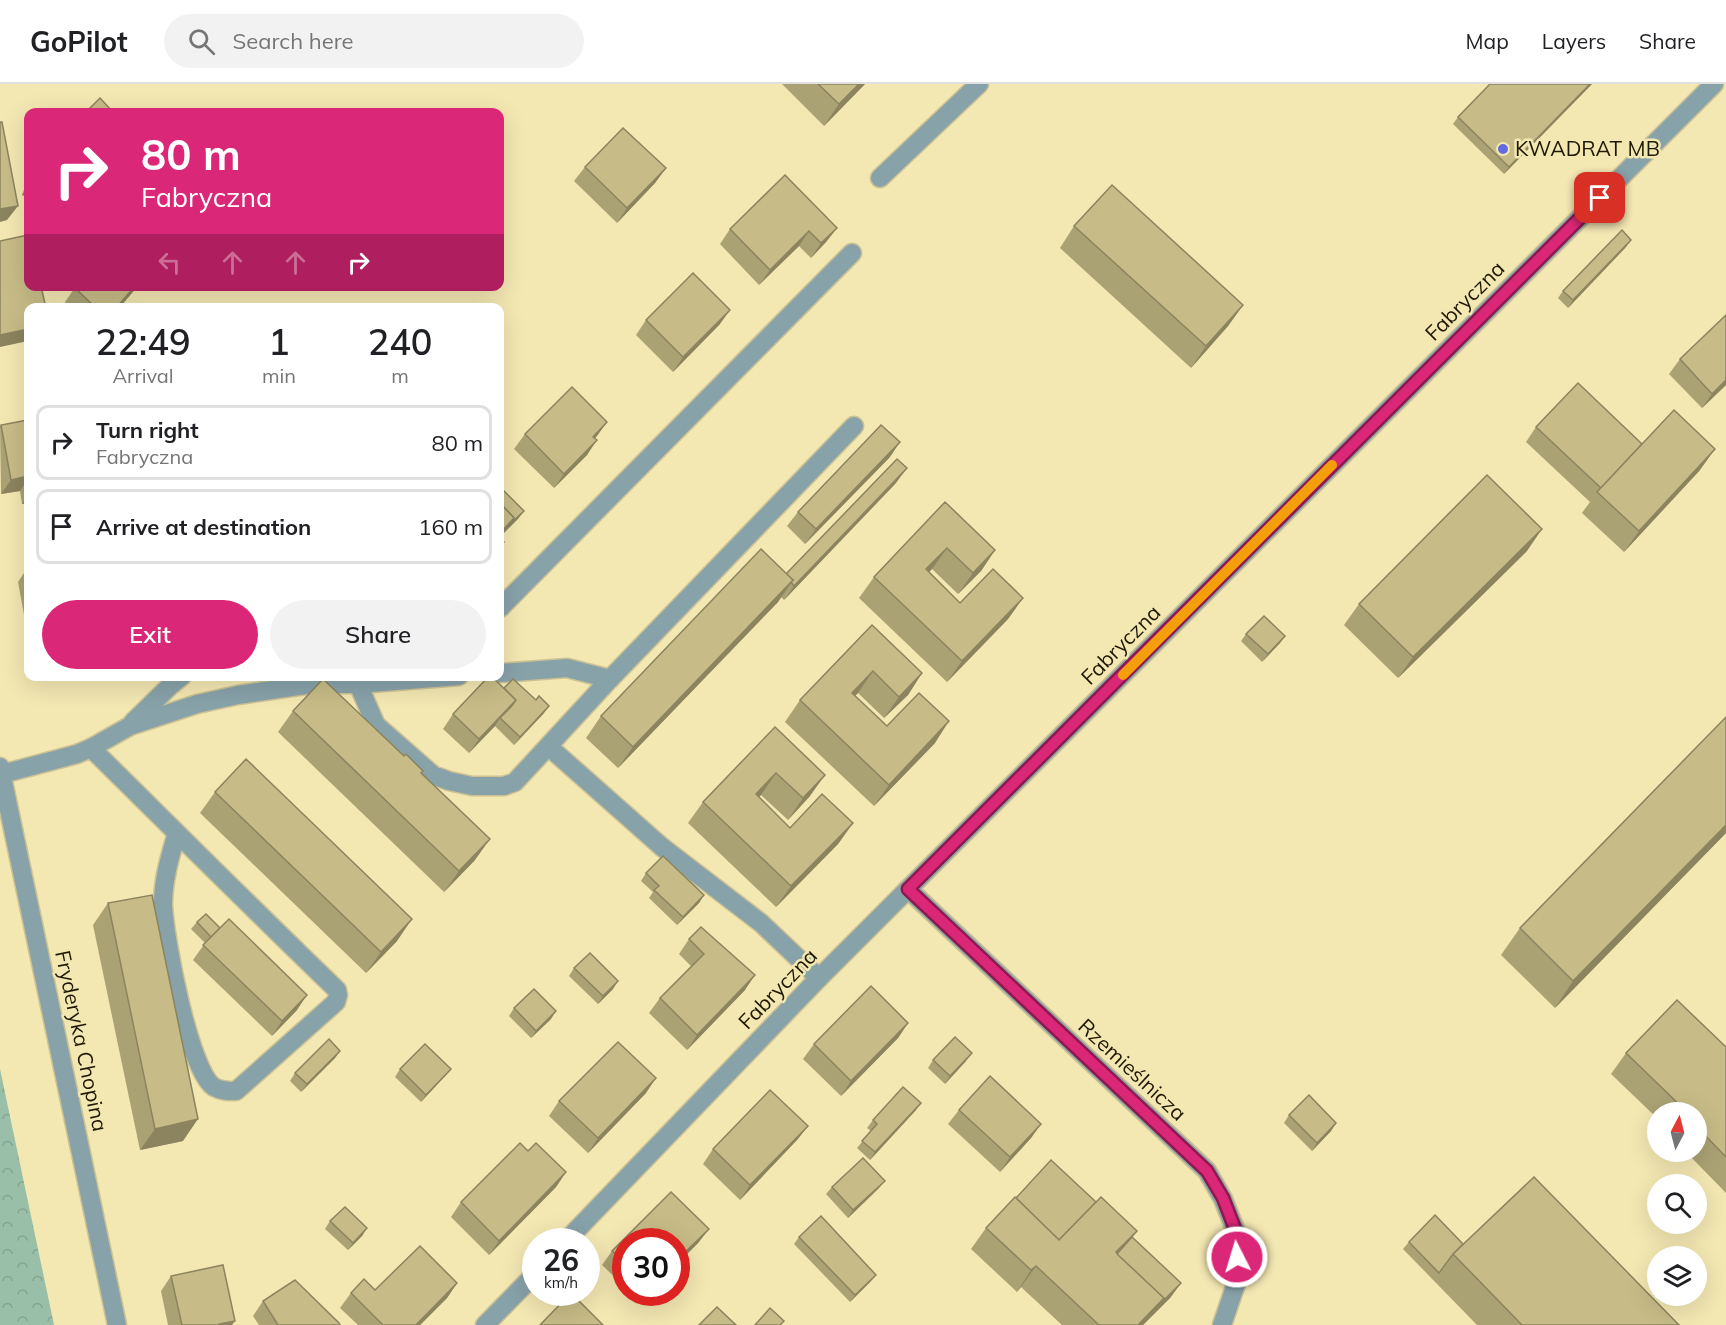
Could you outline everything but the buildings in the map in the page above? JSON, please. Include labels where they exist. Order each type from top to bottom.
[{"type":"street","points":[[880,178],[979,84]]},
{"type":"street","name":"Fabryczna","points":[[578,1228],[819,978],[1714,84]]},
{"type":"street","points":[[504,604],[852,253]]},
{"type":"street","points":[[358,684],[376,725],[433,775],[449,782],[472,786],[504,786],[515,782],[854,426]]},
{"type":"street","points":[[504,673],[567,668],[610,680]]},
{"type":"street","points":[[130,726],[176,681]]},
{"type":"street","points":[[1,771],[91,748],[130,726],[197,704],[238,695],[312,684],[396,681]]},
{"type":"street","points":[[549,747],[662,847],[762,923],[819,978]]},
{"type":"street","points":[[91,748],[177,832],[337,990],[336,1002],[236,1091],[225,1091],[213,1086],[193,1052],[166,938],[164,892],[168,861],[177,832]]},
{"type":"street","name":"Fryderyka Chopina","points":[[1,771],[117,1325]]},
{"type":"street","name":"Rzemieślnicza","points":[[908,889],[1207,1171],[1223,1198],[1237,1234],[1237,1281],[1222,1325]]},
{"type":"street","points":[[485,1325],[522,1287]]},
{"type":"green space","points":[[0,1069],[54,1325],[0,1325]]},
{"type":"slow traffic","points":[[1123,675],[1332,465]]},
{"type":"place","name":"KWADRAT MB","points":[[1503,149]]},
{"type":"route","points":[[1237,1257],[1237,1234],[1223,1198],[1207,1171],[908,889],[1600,198]]}]
